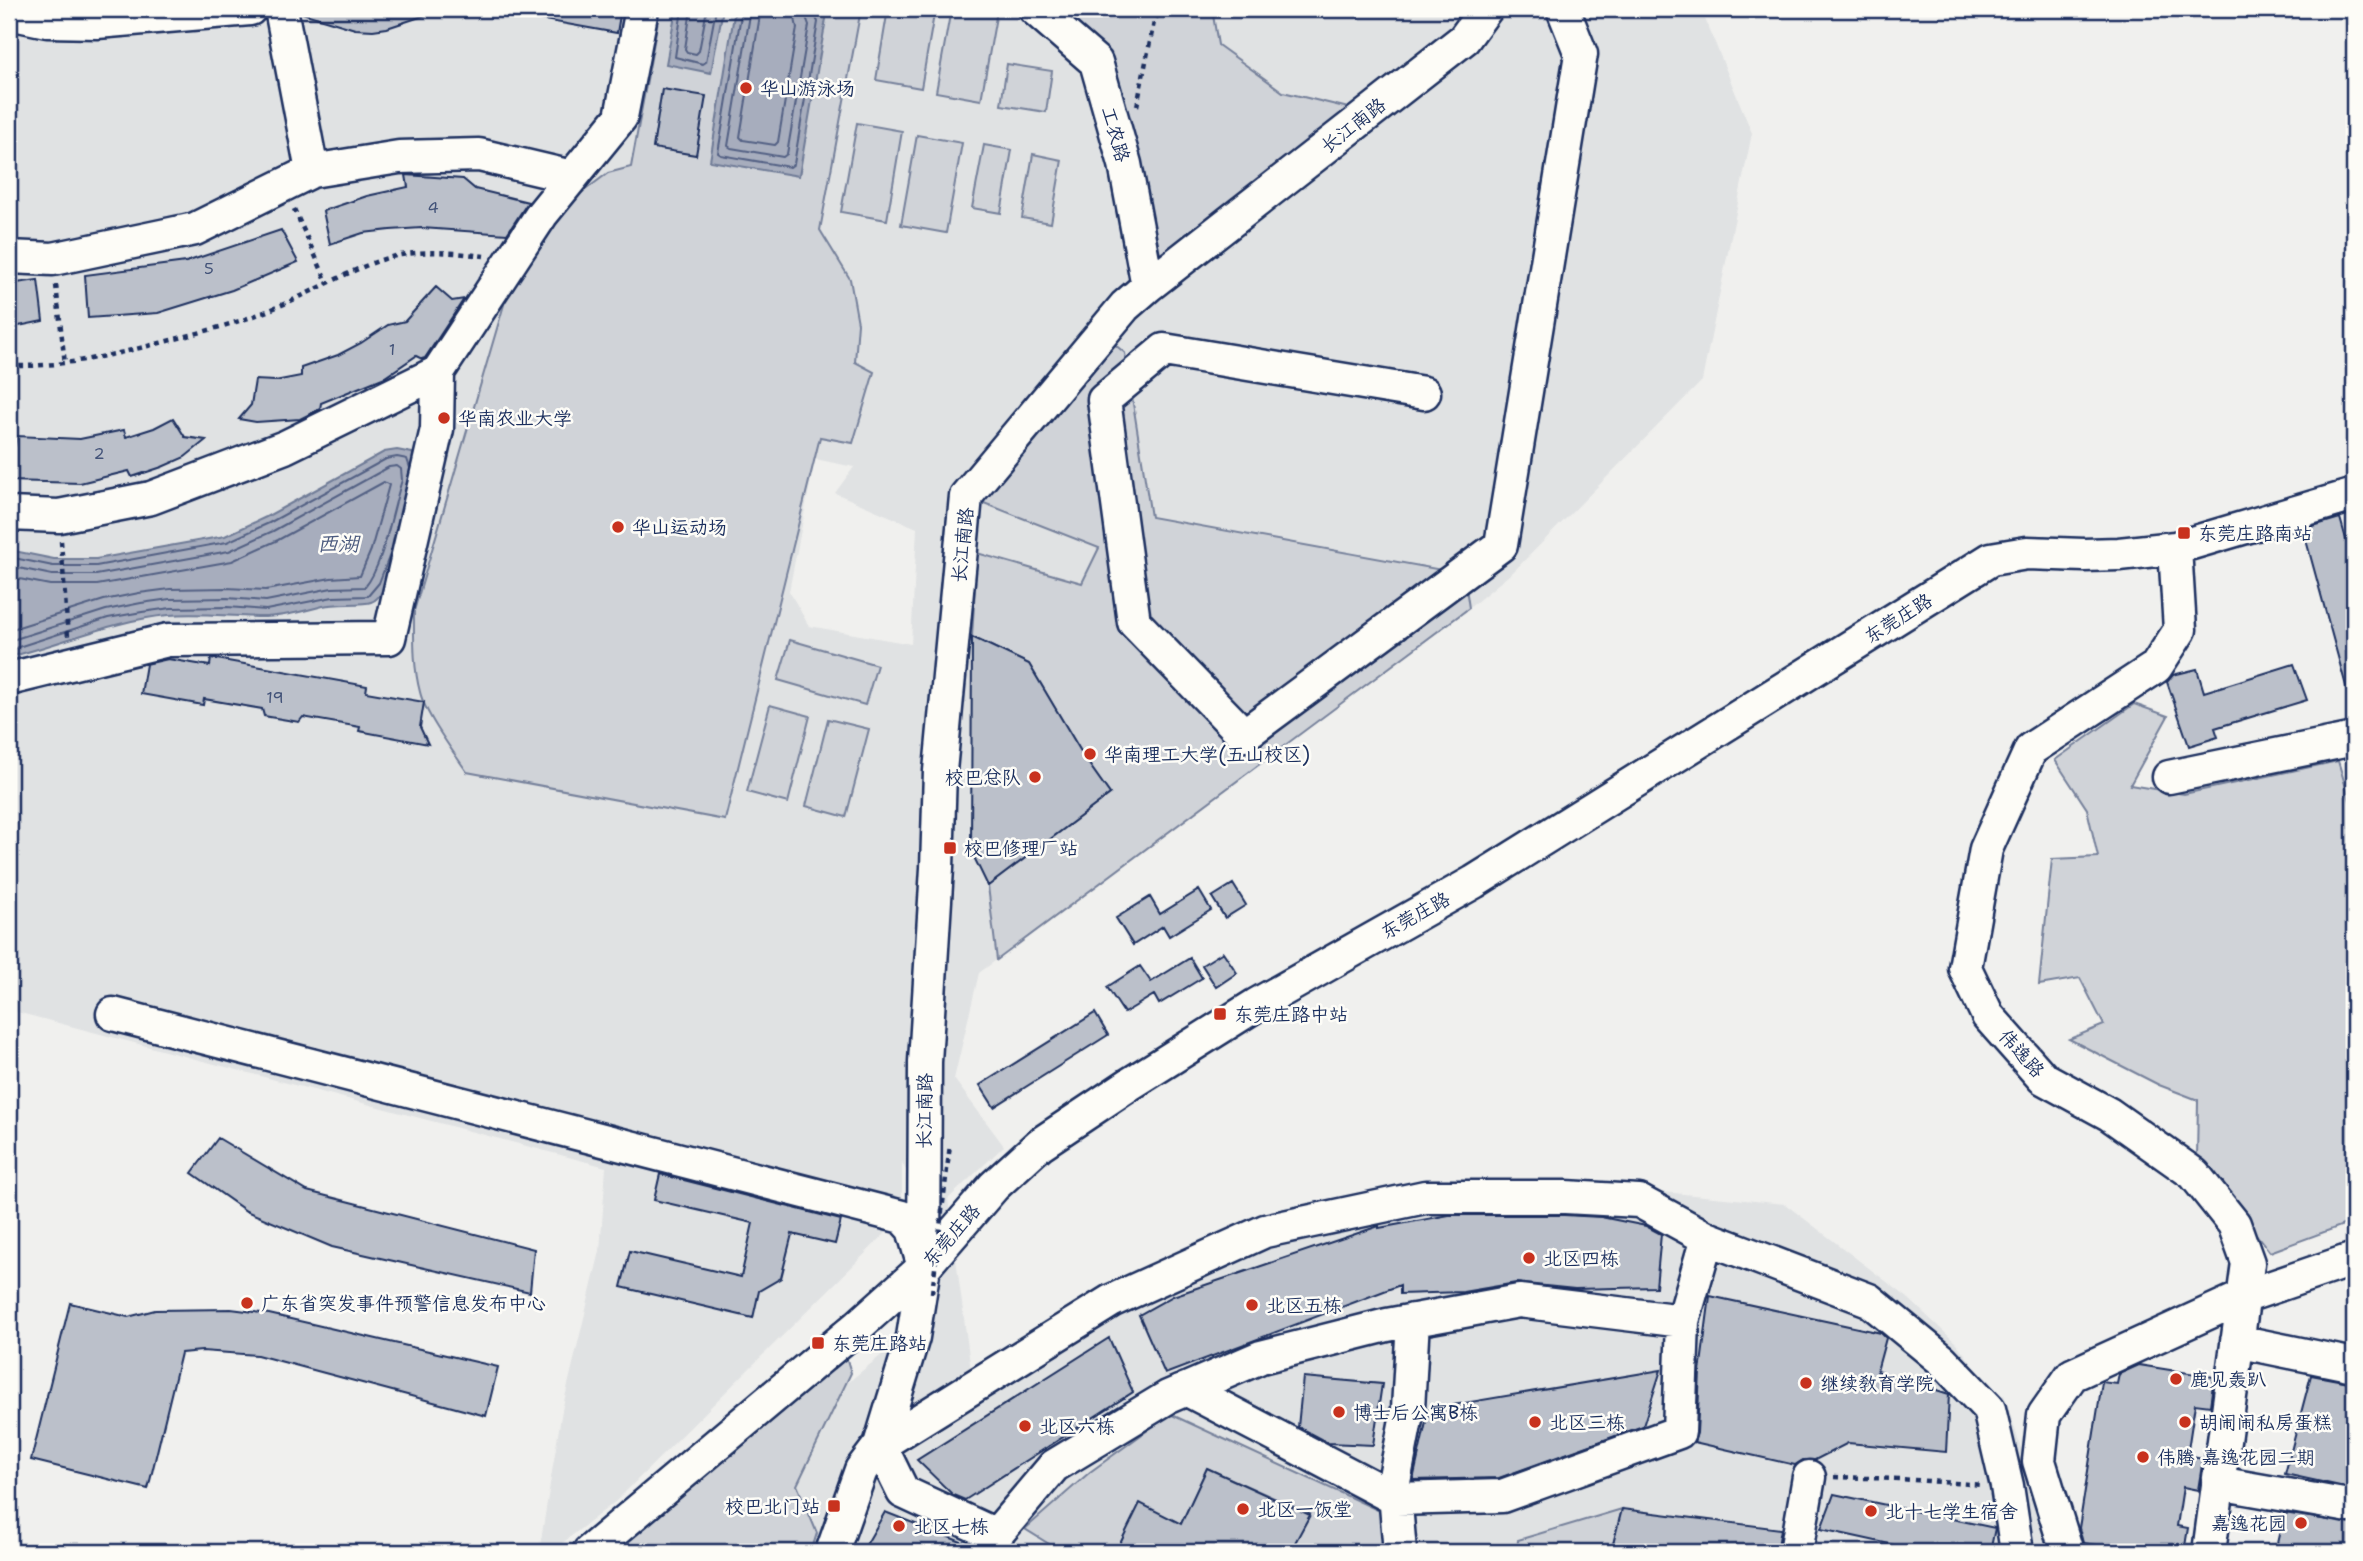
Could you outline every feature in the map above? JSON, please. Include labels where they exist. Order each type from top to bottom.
[{"type":"street","points":[[9,13],[47,21],[97,15],[250,9]]},
{"type":"street","points":[[281,9],[312,171]]},
{"type":"street","points":[[9,514],[59,516],[151,498],[285,447],[438,372],[542,214],[621,117],[642,9]]},
{"type":"street","name":"工农路","points":[[1035,9],[1096,62],[1125,164],[1147,286]]},
{"type":"street","name":"长江南路","points":[[880,1445],[928,1280],[925,1062],[940,771],[967,496],[1117,315],[1147,286],[1464,39],[1486,9]]},
{"type":"street","points":[[1424,393],[1164,350],[1104,400],[1133,622],[1244,735],[1501,545],[1581,54],[1563,9]]},
{"type":"street","points":[[9,257],[53,259],[195,229],[312,171],[399,157],[479,155],[572,177]]},
{"type":"street","points":[[9,679],[168,640],[389,638],[437,429],[438,372]]},
{"type":"street","name":"东莞庄路","points":[[589,1552],[848,1334],[928,1280],[994,1186],[1040,1144],[1256,1005],[1474,882],[1992,559],[2027,553],[2119,554],[2175,548],[2354,495]]},
{"type":"street","name":"伟逸路","points":[[2175,548],[2180,630],[2156,667],[2031,749],[1986,849],[1965,968],[1989,1016],[2043,1078],[2109,1114],[2194,1174],[2234,1224],[2248,1263],[2208,1552]]},
{"type":"street","points":[[2169,777],[2354,739]]},
{"type":"street","points":[[113,1014],[902,1217],[913,1229],[928,1280]]},
{"type":"street","points":[[832,1552],[861,1470],[880,1445],[1111,1301],[1265,1231],[1425,1197],[1565,1197],[1639,1201],[1707,1238],[1869,1300],[1942,1360],[1989,1409],[2007,1486],[2017,1552]]},
{"type":"street","points":[[1186,1390],[1396,1499],[1502,1496],[1679,1432],[1683,1321],[1707,1238]]},
{"type":"street","points":[[2067,1552],[2039,1461],[2044,1415],[2072,1375],[2243,1297],[2354,1259]]},
{"type":"street","points":[[880,1445],[903,1492],[991,1544],[1054,1466],[1168,1397],[1261,1356],[1413,1320],[1519,1301],[1683,1321]]},
{"type":"street","points":[[1400,1552],[1394,1482],[1408,1409],[1413,1320]]},
{"type":"street","points":[[2237,1341],[2354,1365]]},
{"type":"street","points":[[1796,1552],[1809,1477]]},
{"type":"street","points":[[2218,1483],[2349,1506]]},
{"type":"path","points":[[1136,113],[1154,22],[1161,9]]},
{"type":"path","points":[[284,185],[328,284]]},
{"type":"path","points":[[9,366],[45,367],[98,359],[215,329],[273,309],[386,259],[414,253],[447,251],[513,260]]},
{"type":"path","points":[[53,259],[65,364]]},
{"type":"path","points":[[61,544],[69,645]]},
{"type":"path","points":[[928,1280],[950,1145]]},
{"type":"path","points":[[1809,1477],[1900,1479],[2007,1486]]},
{"type":"shaded area","points":[[9,9],[1701,9],[1752,133],[1702,381],[1514,571],[1469,608],[979,973],[954,1079],[1004,1146],[948,1199],[972,1378],[1269,1219],[1643,1190],[1785,1204],[1908,1298],[1957,1344],[1998,1398],[2004,1395],[2055,1552],[624,1552],[743,1468],[927,1318],[941,1247],[902,1162],[902,1217],[616,1501],[551,1552],[539,1552],[562,1410],[600,1251],[606,1167],[9,1010]],"holes":[[[815,459],[854,467],[835,493],[917,528],[911,644],[809,626],[789,591]]]},
{"type":"shaded area","name":"华山运动场","points":[[660,9],[861,9],[820,230],[850,279],[858,323],[855,362],[874,372],[853,443],[820,437],[725,820],[467,772],[440,733],[423,701],[415,662],[414,611],[508,291],[564,206],[608,173],[631,167]]},
{"type":"shaded area","points":[[888,9],[935,9],[921,88],[876,80]]},
{"type":"shaded area","points":[[951,9],[997,11],[981,100],[936,92]]},
{"type":"shaded area","points":[[1035,9],[1212,9],[1218,45],[1283,92],[1369,113],[1148,286],[1096,62]]},
{"type":"shaded area","points":[[1007,64],[1052,71],[1046,112],[1001,105]]},
{"type":"shaded area","points":[[857,123],[902,131],[887,220],[841,212]]},
{"type":"shaded area","points":[[917,135],[962,143],[946,233],[901,225]]},
{"type":"shaded area","points":[[984,145],[1012,150],[1001,213],[972,208]]},
{"type":"shaded area","points":[[1033,154],[1062,160],[1051,223],[1022,218]]},
{"type":"shaded area","points":[[1102,334],[1125,353],[1151,517],[1464,574],[1469,608],[997,960],[988,886],[1110,794],[1086,760],[1029,664],[972,637],[977,553],[1082,583],[1099,548],[966,496]]},
{"type":"shaded area","points":[[790,640],[877,665],[865,705],[778,680]]},
{"type":"shaded area","points":[[2134,704],[2168,716],[2130,785],[2184,794],[2338,761],[2354,814],[2354,1221],[2270,1252],[2197,1159],[2198,1100],[2159,1085],[2069,1039],[2104,1025],[2080,978],[2039,985],[2052,859],[2098,857],[2087,809],[2055,760]]},
{"type":"shaded area","points":[[770,705],[810,716],[788,803],[747,792]]},
{"type":"shaded area","points":[[828,719],[869,729],[846,817],[806,806]]},
{"type":"shaded area","points":[[841,1340],[851,1373],[797,1485],[817,1533],[811,1552],[603,1552]]},
{"type":"shaded area","points":[[1170,1414],[1382,1512],[1387,1552],[1298,1552],[1291,1549],[1310,1514],[1207,1468],[1181,1524],[1140,1504],[1116,1552],[1062,1552],[1025,1529],[1090,1472]]},
{"type":"shaded area","points":[[1622,1509],[1611,1552],[1517,1552],[1518,1540]]},
{"type":"water","points":[[676,9],[723,9],[711,73],[666,64]]},
{"type":"water","points":[[735,9],[800,9],[827,13],[799,176],[710,161]]},
{"type":"water","name":"西湖","points":[[397,450],[412,453],[416,459],[385,587],[373,601],[329,605],[266,617],[193,614],[148,618],[108,627],[9,657],[9,550],[54,559],[96,559],[225,536],[266,517],[384,452]]},
{"type":"building","points":[[302,9],[434,9],[435,12],[373,30],[355,29],[302,13]]},
{"type":"building","points":[[534,9],[621,9],[617,33],[533,18]]},
{"type":"building","points":[[662,89],[706,96],[696,155],[653,148]]},
{"type":"building","points":[[406,175],[463,179],[475,189],[528,202],[507,234],[422,228],[363,233],[330,244],[323,211],[367,196],[408,187]]},
{"type":"building","points":[[281,230],[298,262],[232,290],[158,313],[88,318],[85,275],[186,262]]},
{"type":"building","points":[[38,280],[43,321],[9,328],[9,284]]},
{"type":"building","points":[[436,287],[452,301],[464,299],[425,358],[416,356],[385,377],[321,403],[320,409],[300,419],[256,422],[239,419],[251,405],[255,380],[275,381],[301,376],[301,368],[338,355],[388,325],[405,321]]},
{"type":"building","points":[[173,418],[185,437],[206,440],[185,457],[162,467],[132,477],[129,471],[80,483],[9,481],[9,444],[15,446],[17,436],[80,439],[124,430],[126,437],[154,428]]},
{"type":"building","points":[[2340,518],[2354,567],[2354,697],[2349,697],[2303,529]]},
{"type":"building","name":"校巴总队","points":[[972,637],[1029,664],[1086,760],[1110,794],[988,886],[971,851]]},
{"type":"building","points":[[211,658],[367,686],[366,692],[424,702],[420,727],[428,744],[359,731],[360,727],[303,717],[299,722],[264,716],[262,709],[204,699],[203,705],[141,694],[146,664],[168,659],[210,666]]},
{"type":"building","points":[[2294,664],[2307,700],[2215,728],[2218,737],[2189,746],[2167,682],[2173,675],[2197,669],[2204,692]]},
{"type":"building","points":[[1233,884],[1246,905],[1225,918],[1212,897]]},
{"type":"building","points":[[1199,890],[1211,910],[1169,936],[1163,926],[1133,945],[1116,918],[1150,897],[1160,914]]},
{"type":"building","points":[[1223,952],[1237,973],[1216,987],[1202,965]]},
{"type":"building","points":[[1190,958],[1202,978],[1159,1004],[1154,995],[1124,1013],[1107,987],[1140,966],[1151,982]]},
{"type":"building","points":[[1095,1013],[1108,1035],[994,1107],[980,1085]]},
{"type":"building","points":[[218,1138],[307,1191],[534,1249],[530,1292],[332,1247],[246,1211],[192,1173]]},
{"type":"building","points":[[660,1174],[841,1220],[835,1244],[792,1234],[781,1278],[759,1291],[753,1318],[621,1287],[630,1251],[741,1277],[753,1223],[654,1200]]},
{"type":"building","points":[[1449,1215],[1601,1217],[1646,1226],[1661,1234],[1656,1287],[1575,1289],[1516,1283],[1463,1292],[1400,1294],[1400,1285],[1165,1374],[1139,1315],[1173,1296],[1379,1226]]},
{"type":"building","name":"继续教育学院","points":[[1710,1296],[1881,1333],[1886,1338],[1877,1371],[1949,1394],[1946,1452],[1848,1443],[1815,1460],[1803,1460],[1795,1465],[1694,1442]]},
{"type":"building","points":[[70,1303],[128,1317],[155,1310],[231,1309],[269,1314],[498,1367],[486,1416],[257,1355],[202,1351],[181,1353],[148,1489],[31,1460]]},
{"type":"building","name":"北区六栋","points":[[1109,1338],[1133,1392],[965,1500],[953,1495],[917,1460]]},
{"type":"building","name":"伟腾 嘉逸花园二期","points":[[2139,1365],[2214,1377],[2210,1406],[2195,1404],[2187,1456],[2203,1459],[2198,1490],[2183,1487],[2177,1526],[2188,1528],[2184,1552],[2142,1552],[2083,1543],[2079,1528],[2102,1382],[2117,1384],[2119,1374]]},
{"type":"building","name":"北区三栋","points":[[1661,1370],[1643,1426],[1499,1478],[1413,1480],[1429,1409]]},
{"type":"building","points":[[2311,1375],[2354,1383],[2354,1489],[2285,1474]]},
{"type":"building","name":"博士后公寓B栋","points":[[1303,1377],[1382,1384],[1373,1445],[1328,1443],[1298,1427]]},
{"type":"building","name":"北区一饭堂","points":[[1207,1468],[1310,1515],[1290,1552],[1116,1552],[1140,1503],[1181,1524]]},
{"type":"building","name":"北十七学生宿舍","points":[[1834,1494],[1995,1528],[1990,1552],[1926,1552],[1821,1529]]},
{"type":"building","points":[[1622,1509],[1781,1529],[1777,1552],[1611,1552]]},
{"type":"building","name":"北区七栋","points":[[885,1512],[969,1545],[968,1552],[862,1552]]},
{"type":"building","name":"嘉逸花园","points":[[2284,1513],[2354,1524],[2354,1552],[2275,1552]]},
{"type":"place","name":"华山游泳场","points":[[746,88]]},
{"type":"place","name":"华南农业大学","points":[[444,418]]},
{"type":"place","name":"华山运动场","points":[[618,527]]},
{"type":"place","name":"东莞庄路南站","points":[[2184,533]]},
{"type":"place","name":"华南理工大学(五山校区)","points":[[1090,754]]},
{"type":"place","name":"校巴总队","points":[[1035,777]]},
{"type":"place","name":"校巴修理厂站","points":[[950,848]]},
{"type":"place","name":"东莞庄路中站","points":[[1220,1014]]},
{"type":"place","name":"北区四栋","points":[[1529,1258]]},
{"type":"place","name":"广东省突发事件预警信息发布中心","points":[[247,1303]]},
{"type":"place","name":"北区五栋","points":[[1252,1305]]},
{"type":"place","name":"东莞庄路站","points":[[818,1343]]},
{"type":"place","name":"鹿见轰趴","points":[[2176,1379]]},
{"type":"place","name":"继续教育学院","points":[[1806,1383]]},
{"type":"place","name":"博士后公寓B栋","points":[[1339,1412]]},
{"type":"place","name":"北区三栋","points":[[1535,1422]]},
{"type":"place","name":"胡闹闹私房蛋糕","points":[[2185,1422]]},
{"type":"place","name":"北区六栋","points":[[1025,1426]]},
{"type":"place","name":"伟腾 嘉逸花园二期","points":[[2143,1457]]},
{"type":"place","name":"校巴北门站","points":[[834,1506]]},
{"type":"place","name":"北区一饭堂","points":[[1243,1509]]},
{"type":"place","name":"北十七学生宿舍","points":[[1871,1511]]},
{"type":"place","name":"嘉逸花园","points":[[2301,1523]]},
{"type":"place","name":"北区七栋","points":[[899,1526]]}]
